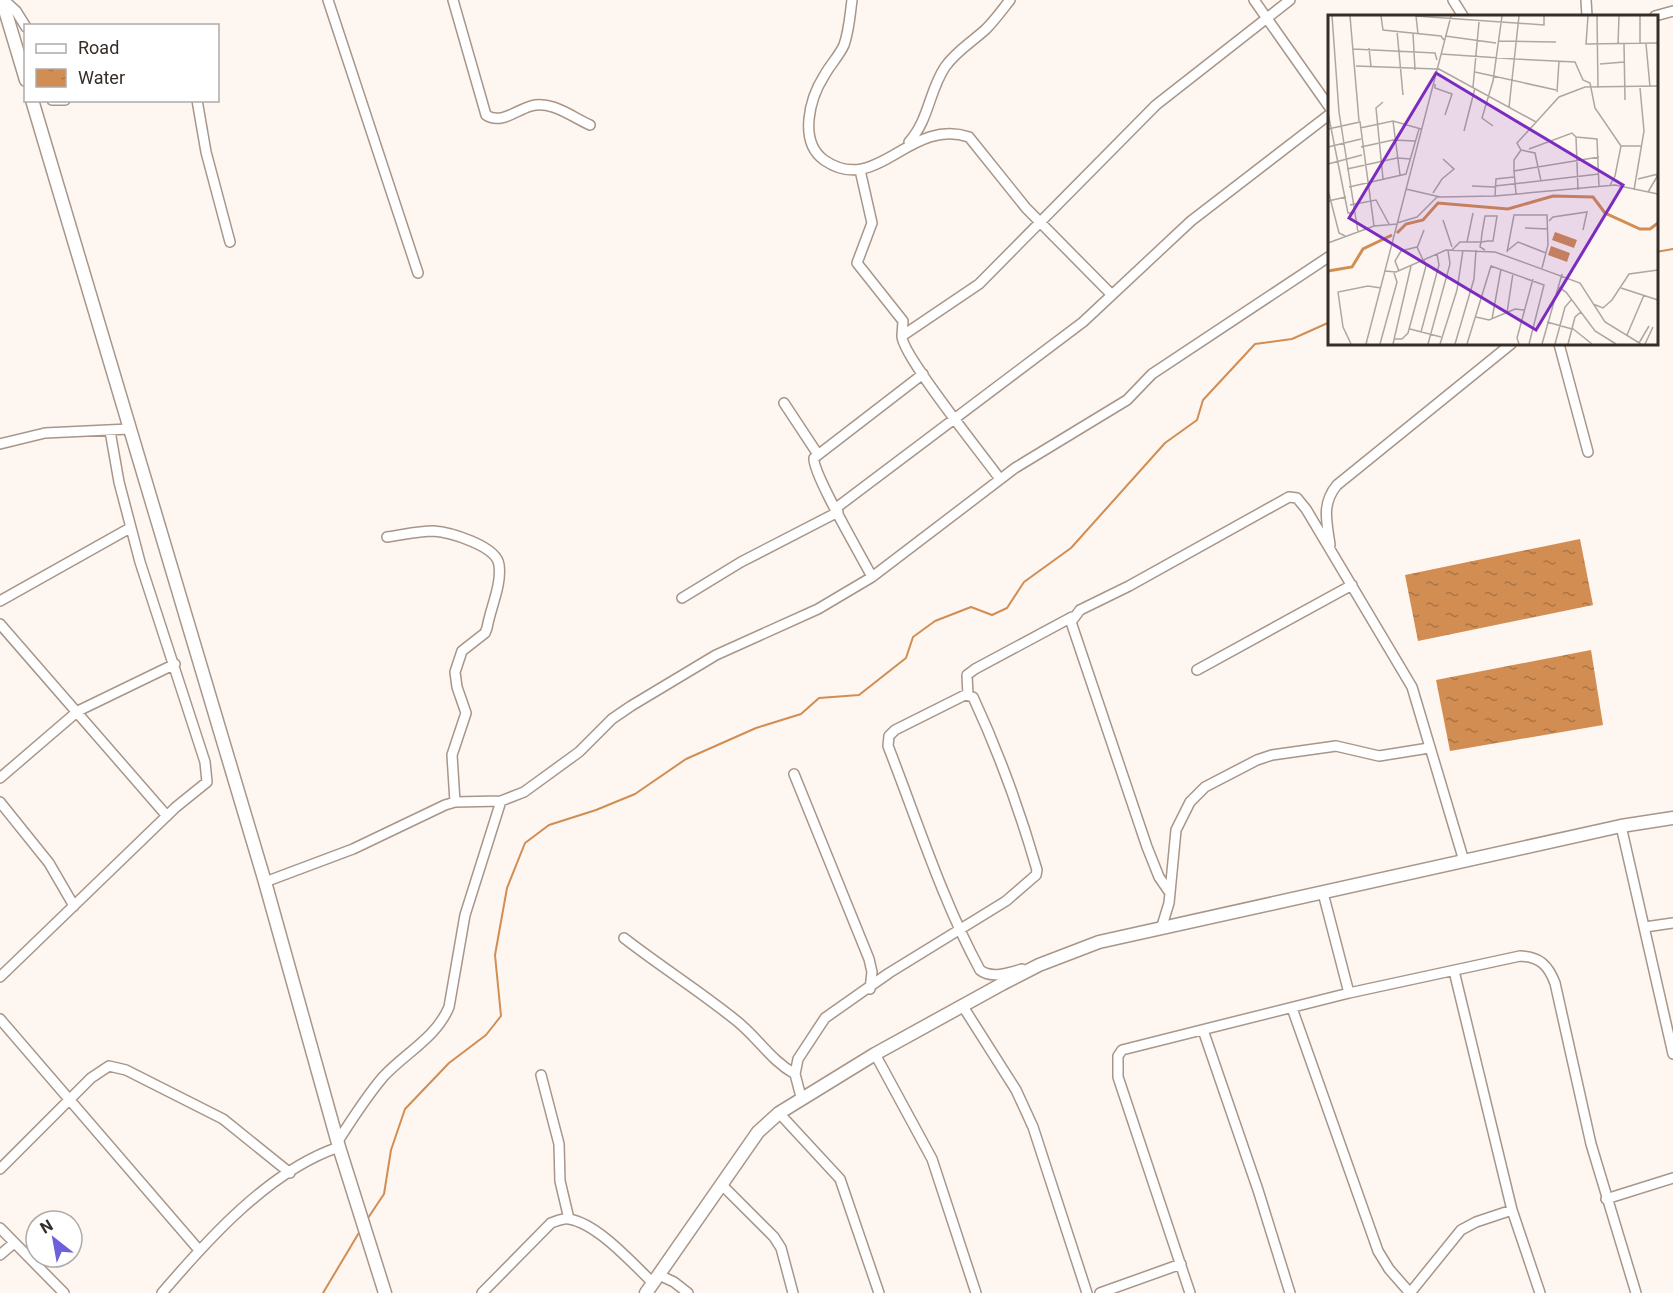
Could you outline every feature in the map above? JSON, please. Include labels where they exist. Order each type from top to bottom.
[{"type":"street","points":[[3,0],[16,11],[24,24]]},
{"type":"street","points":[[3,0],[24,73]]},
{"type":"street","points":[[328,0],[418,273]]},
{"type":"street","points":[[453,0],[486,115],[499,119],[531,106],[540,105],[560,110],[590,125]]},
{"type":"street","points":[[852,0],[846,40],[823,77],[814,98],[808,132],[815,150],[823,159],[837,166],[861,170],[887,160],[923,137],[940,132],[969,137],[1020,201],[1112,295]]},
{"type":"street","points":[[902,150],[922,127],[936,83],[946,66],[959,51],[986,29],[1010,0]]},
{"type":"street","points":[[1254,0],[1328,107]]},
{"type":"street","points":[[902,336],[979,284],[1156,105],[1290,0]]},
{"type":"street","points":[[1453,0],[1462,15]]},
{"type":"street","points":[[1586,0],[1587,15]]},
{"type":"street","points":[[1658,15],[1673,11]]},
{"type":"street","points":[[33,102],[265,882],[338,1144],[385,1293]]},
{"type":"street","points":[[197,102],[206,152],[230,242]]},
{"type":"street","points":[[682,598],[741,562],[837,510],[1083,322],[1204,210],[1328,115]]},
{"type":"street","points":[[861,170],[872,223],[857,263],[903,321],[903,344],[1000,479]]},
{"type":"street","points":[[265,882],[353,849],[455,802],[501,801],[524,792],[561,766],[612,719],[631,706],[716,655],[818,609],[872,577],[1000,479],[1032,457],[1110,413],[1137,391],[1152,374],[1328,257]]},
{"type":"street","points":[[1331,550],[1325,509],[1330,494],[1337,485],[1510,345]]},
{"type":"street","points":[[1559,345],[1588,452]]},
{"type":"street","points":[[872,577],[813,463],[817,453],[923,374]]},
{"type":"street","points":[[784,403],[817,453]]},
{"type":"street","points":[[0,444],[45,433],[129,429]]},
{"type":"street","points":[[0,977],[167,816],[207,782],[205,762],[130,528],[110,431]]},
{"type":"street","points":[[968,695],[967,675],[975,669],[1285,498],[1293,497],[1300,501],[1353,585],[1412,687],[1464,861]]},
{"type":"street","points":[[0,601],[130,528]]},
{"type":"street","points":[[387,537],[433,531],[470,541],[494,553],[499,562],[497,583],[485,633],[462,651],[455,672],[457,687],[466,713],[452,755],[455,802]]},
{"type":"street","points":[[1197,670],[1353,585]]},
{"type":"street","points":[[1072,617],[1072,628],[1147,847],[1160,877],[1170,892]]},
{"type":"street","points":[[0,624],[167,816]]},
{"type":"street","points":[[0,778],[78,711],[175,664]]},
{"type":"street","points":[[968,695],[895,730],[888,741],[962,930],[975,961],[984,974],[1006,974],[1039,965],[1098,942],[1621,826],[1673,818]]},
{"type":"street","points":[[801,1097],[795,1074],[798,1059],[825,1018],[870,989],[889,973],[962,930],[1034,879],[1037,870],[1003,769],[973,697],[968,695]]},
{"type":"street","points":[[1161,929],[1170,892],[1176,830],[1191,802],[1205,787],[1257,760],[1272,755],[1336,746],[1379,756],[1430,748]]},
{"type":"street","points":[[794,774],[869,959],[872,972],[870,989]]},
{"type":"street","points":[[162,1293],[199,1250],[252,1200],[290,1173],[338,1144],[384,1077],[434,1032],[444,1019],[449,1007],[465,915],[501,801]]},
{"type":"street","points":[[0,802],[49,863],[74,906]]},
{"type":"street","points":[[1621,826],[1673,1054]]},
{"type":"street","points":[[1323,893],[1349,993]]},
{"type":"street","points":[[1645,927],[1673,923]]},
{"type":"street","points":[[624,938],[733,1017],[750,1032],[776,1062],[795,1074]]},
{"type":"street","points":[[1190,1293],[1116,1068],[1118,1056],[1122,1050],[1349,993],[1520,956],[1535,957],[1550,970],[1606,1198],[1636,1293]]},
{"type":"street","points":[[653,1283],[758,1132],[779,1113],[801,1097],[875,1054],[1039,965]]},
{"type":"street","points":[[1454,971],[1512,1210],[1540,1293]]},
{"type":"street","points":[[962,1005],[1016,1090],[1032,1127],[1087,1293]]},
{"type":"street","points":[[1292,1008],[1378,1251],[1389,1269],[1410,1293],[1461,1230],[1476,1222],[1512,1210]]},
{"type":"street","points":[[0,1019],[199,1250]]},
{"type":"street","points":[[1203,1030],[1258,1190],[1290,1293]]},
{"type":"street","points":[[875,1054],[932,1158],[976,1293]]},
{"type":"street","points":[[0,1169],[103,1068],[109,1066],[126,1070],[223,1119],[290,1173]]},
{"type":"street","points":[[541,1075],[559,1144],[560,1180],[569,1219]]},
{"type":"street","points":[[779,1113],[840,1179],[879,1293]]},
{"type":"street","points":[[1606,1198],[1673,1178]]},
{"type":"street","points":[[721,1184],[774,1237],[781,1248],[793,1293]]},
{"type":"street","points":[[482,1293],[551,1223],[569,1219],[591,1229],[653,1283],[674,1282],[687,1293]]},
{"type":"street","points":[[0,1228],[64,1293]]},
{"type":"street","points":[[0,1256],[14,1242]]},
{"type":"street","points":[[1100,1293],[1181,1264]]},
{"type":"water","points":[[1580,539],[1593,605],[1418,641],[1405,575]]},
{"type":"water","points":[[1591,650],[1603,725],[1450,751],[1436,680]]},
{"type":"waterway","points":[[1658,252],[1673,249]]},
{"type":"waterway","points":[[366,1221],[384,1194],[391,1150],[405,1109],[449,1063],[486,1035],[501,1016],[495,955],[507,888],[525,843],[549,825],[596,810],[635,794],[686,759],[756,728],[801,714],[819,698],[859,695],[906,658],[913,637],[935,621],[971,607],[992,615],[1007,608],[1024,582],[1071,548],[1165,443],[1197,420],[1203,400],[1255,344],[1292,339],[1328,323]]},
{"type":"waterway","points":[[323,1293],[360,1231]]}]
